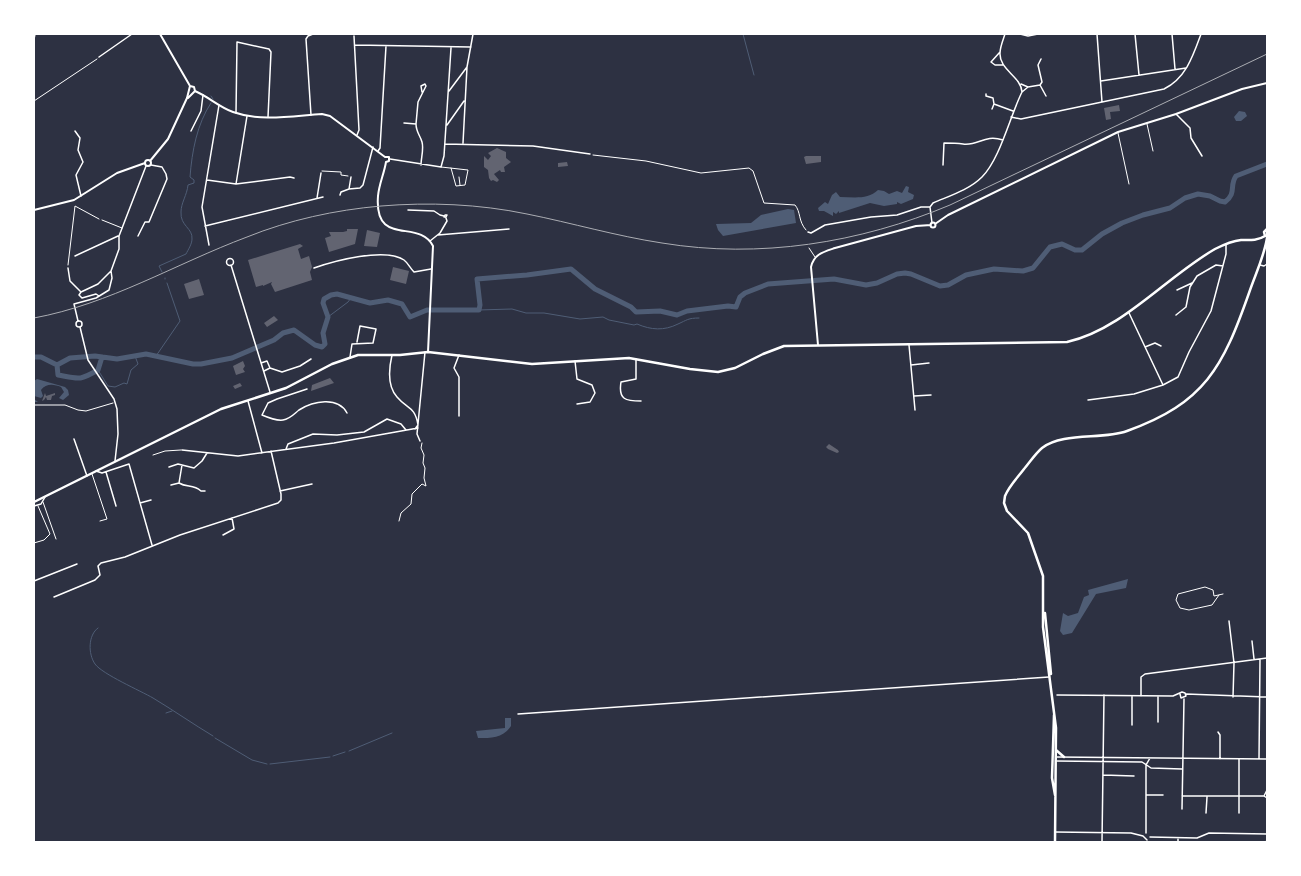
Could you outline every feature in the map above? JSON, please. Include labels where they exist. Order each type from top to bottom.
[{"type":"main road","points":[[1055,759],[1054,710],[1051,677],[1043,626],[1043,576],[1028,534],[1007,511],[1004,500],[1006,492],[1042,448],[1056,442],[1108,436],[1127,431],[1190,400],[1205,384],[1219,365],[1237,329],[1259,264],[1266,237],[1264,232],[1267,229]]},
{"type":"main road","points":[[34,502],[221,409],[295,385],[332,364],[358,355],[392,355],[427,352],[532,364],[618,358],[636,359],[690,370],[718,372],[735,368],[763,354],[784,346],[909,343],[1067,342],[1093,334],[1128,311],[1192,263],[1226,244],[1239,240],[1255,240],[1266,237]]},
{"type":"main road","points":[[1054,710],[1055,842]]},
{"type":"main road","points":[[1056,750],[1064,757]]},
{"type":"street","points":[[34,39],[35,34]]},
{"type":"street","points":[[99,58],[132,34]]},
{"type":"street","points":[[160,34],[190,86],[194,87],[194,92]]},
{"type":"street","points":[[311,115],[306,39],[308,36],[313,34]]},
{"type":"street","points":[[463,144],[464,101],[467,67],[473,34]]},
{"type":"street","points":[[1003,65],[995,66],[991,62],[1000,52],[1005,34]]},
{"type":"street","points":[[1020,34],[1028,36],[1038,34]]},
{"type":"street","points":[[1097,34],[1102,102]]},
{"type":"street","points":[[1135,34],[1139,75]]},
{"type":"street","points":[[1172,34],[1175,69]]},
{"type":"street","points":[[1011,117],[1021,119],[1164,89],[1177,81],[1186,68],[1201,34]]},
{"type":"street","points":[[354,36],[359,130],[357,135]]},
{"type":"street","points":[[236,113],[237,42],[269,49],[271,52],[268,118]]},
{"type":"street","points":[[354,45],[451,48],[471,47]]},
{"type":"street","points":[[378,151],[380,148],[386,46]]},
{"type":"street","points":[[441,167],[445,144],[451,48]]},
{"type":"street","points":[[1000,52],[1003,65],[1021,84],[1028,87]]},
{"type":"street","points":[[1041,59],[1038,65],[1042,82],[1040,85],[1046,96]]},
{"type":"street","points":[[448,92],[467,67]]},
{"type":"street","points":[[1101,81],[1186,68]]},
{"type":"street","points":[[818,345],[812,286],[812,268],[815,257],[822,252],[916,226],[931,224],[933,227],[948,215],[961,208],[1118,132],[1266,83]]},
{"type":"street","points":[[1021,84],[1022,92]]},
{"type":"street","points":[[931,224],[930,207],[933,203],[970,186],[982,177],[991,166],[1022,92],[1028,87],[1040,85]]},
{"type":"street","points":[[80,327],[76,324],[78,321],[74,304],[100,296],[109,290],[111,271],[119,249],[119,236],[147,160],[150,160],[168,140],[187,98],[190,86]]},
{"type":"street","points":[[188,90],[190,93],[194,92],[203,95],[219,105],[236,113],[247,116],[268,118],[311,115],[330,116],[385,157],[390,159],[421,166],[441,167],[451,168],[468,170],[465,185],[456,186],[451,168]]},
{"type":"street","points":[[187,98],[194,92]]},
{"type":"street","points":[[421,166],[423,145],[416,132],[416,124],[417,107],[422,92]]},
{"type":"street","points":[[986,94],[986,96],[993,98],[994,104],[992,109]]},
{"type":"street","points":[[191,131],[203,107],[203,95]]},
{"type":"street","points":[[446,126],[464,101]]},
{"type":"street","points":[[994,104],[1013,111]]},
{"type":"street","points":[[209,245],[202,207],[219,105]]},
{"type":"street","points":[[1176,114],[1190,128],[1191,138],[1202,156]]},
{"type":"street","points":[[236,184],[247,116]]},
{"type":"street","points":[[404,123],[416,124]]},
{"type":"street","points":[[1147,123],[1153,151]]},
{"type":"street","points":[[75,131],[80,138],[78,150],[83,162],[76,175],[81,196]]},
{"type":"street","points":[[1118,132],[1129,184]]},
{"type":"street","points":[[943,165],[944,143],[968,143],[993,137],[1003,140]]},
{"type":"street","points":[[445,144],[533,146],[590,154]]},
{"type":"street","points":[[340,195],[341,192],[348,189],[360,188],[363,185],[373,147]]},
{"type":"street","points":[[385,157],[384,160],[386,162],[378,194],[378,210],[381,218],[391,229],[419,234],[430,241],[433,249],[433,264],[431,269],[431,318],[427,352],[419,396],[417,434],[421,442]]},
{"type":"street","points":[[386,162],[390,159]]},
{"type":"street","points":[[150,160],[151,165]]},
{"type":"street","points":[[34,210],[65,204],[81,196],[117,173],[146,164],[162,167],[167,176],[149,222],[145,222],[138,236]]},
{"type":"street","points":[[317,198],[321,173]]},
{"type":"street","points":[[206,180],[236,184],[290,177],[294,178]]},
{"type":"street","points":[[348,189],[351,177]]},
{"type":"street","points":[[458,177],[460,186]]},
{"type":"street","points":[[205,226],[323,197]]},
{"type":"street","points":[[808,232],[810,233],[825,225],[871,217],[897,215],[921,207],[930,207]]},
{"type":"street","points":[[408,210],[434,211],[445,217],[447,221],[438,235],[430,241]]},
{"type":"street","points":[[102,220],[123,228]]},
{"type":"street","points":[[438,235],[509,229]]},
{"type":"street","points":[[75,256],[119,236]]},
{"type":"street","points":[[1088,400],[1134,394],[1163,385],[1178,377],[1189,352],[1211,311],[1226,254],[1226,244]]},
{"type":"street","points":[[809,248],[815,257]]},
{"type":"street","points":[[314,268],[332,262],[382,255],[404,260],[414,272],[431,269]]},
{"type":"street","points":[[1259,264],[1264,266],[1267,264]]},
{"type":"street","points":[[231,265],[270,392]]},
{"type":"street","points":[[1177,290],[1192,283],[1200,274],[1216,266],[1223,266]]},
{"type":"street","points":[[68,268],[70,281],[81,292],[80,295],[82,298],[96,294],[100,296]]},
{"type":"street","points":[[81,292],[98,284],[111,271]]},
{"type":"street","points":[[1176,315],[1186,307],[1192,283]]},
{"type":"street","points":[[1128,311],[1163,385]]},
{"type":"street","points":[[78,321],[82,323],[80,327],[86,356],[93,370],[115,403],[118,414],[115,462]]},
{"type":"street","points":[[350,357],[351,346],[357,342],[367,344],[373,342],[376,329],[360,326],[357,342]]},
{"type":"street","points":[[909,343],[914,410]]},
{"type":"street","points":[[1145,347],[1155,343],[1160,346]]},
{"type":"street","points":[[392,355],[391,388],[397,398],[414,412],[418,427]]},
{"type":"street","points":[[459,355],[454,368],[459,377],[459,416]]},
{"type":"street","points":[[264,371],[270,368],[282,372],[300,366],[312,359]]},
{"type":"street","points":[[636,359],[636,378],[622,382],[620,390],[622,397],[626,400],[641,401]]},
{"type":"street","points":[[261,363],[268,361],[270,368]]},
{"type":"street","points":[[575,362],[577,379],[592,384],[595,393],[590,402],[577,404]]},
{"type":"street","points":[[911,364],[929,363]]},
{"type":"street","points":[[307,389],[277,399],[268,404],[262,415],[275,420],[284,420],[306,407],[329,401],[338,404],[347,413]]},
{"type":"street","points":[[914,396],[931,395]]},
{"type":"street","points":[[248,399],[262,453]]},
{"type":"street","points":[[286,449],[288,444],[308,435],[359,433],[372,429],[387,420],[401,424],[406,430]]},
{"type":"street","points":[[153,456],[165,451],[182,450],[229,456],[262,453],[415,429],[418,427]]},
{"type":"street","points":[[74,439],[87,476]]},
{"type":"street","points":[[54,597],[95,580],[100,575],[98,566],[101,563],[125,557],[152,545],[278,503],[281,500],[280,491],[271,451]]},
{"type":"street","points":[[169,467],[182,465],[194,468],[198,466],[207,453]]},
{"type":"street","points":[[96,471],[98,473],[106,472],[129,464],[152,545]]},
{"type":"street","points":[[179,483],[182,465]]},
{"type":"street","points":[[106,472],[116,506]]},
{"type":"street","points":[[92,474],[107,519],[100,522]]},
{"type":"street","points":[[171,485],[179,483],[205,491]]},
{"type":"street","points":[[280,491],[312,484]]},
{"type":"street","points":[[34,543],[44,540],[50,534],[36,507],[45,497]]},
{"type":"street","points":[[140,503],[151,500]]},
{"type":"street","points":[[42,502],[56,539]]},
{"type":"street","points":[[223,535],[234,530],[232,518]]},
{"type":"street","points":[[34,581],[77,564]]},
{"type":"street","points":[[1229,621],[1234,663],[1233,697]]},
{"type":"street","points":[[1252,641],[1254,660]]},
{"type":"street","points":[[1141,696],[1140,677],[1145,674],[1267,658]]},
{"type":"street","points":[[1259,759],[1260,659]]},
{"type":"street","points":[[518,714],[1051,677]]},
{"type":"street","points":[[1058,695],[1173,696],[1183,692],[1190,696]]},
{"type":"street","points":[[1180,694],[1180,698],[1183,702]]},
{"type":"street","points":[[1182,809],[1183,702],[1186,694]]},
{"type":"street","points":[[1102,842],[1104,695]]},
{"type":"street","points":[[1132,696],[1132,724]]},
{"type":"street","points":[[1158,696],[1158,722]]},
{"type":"street","points":[[1173,696],[1180,698],[1190,696],[1267,697]]},
{"type":"street","points":[[1218,732],[1220,735],[1220,758]]},
{"type":"street","points":[[1055,759],[1064,757],[1267,759]]},
{"type":"street","points":[[1143,836],[1146,833],[1146,765],[1150,758]]},
{"type":"street","points":[[1055,759],[1103,762],[1142,762],[1151,768],[1182,769]]},
{"type":"street","points":[[1239,759],[1239,813]]},
{"type":"street","points":[[1103,775],[1134,776]]},
{"type":"street","points":[[1264,796],[1267,790]]},
{"type":"street","points":[[1147,795],[1163,795]]},
{"type":"street","points":[[1182,796],[1264,796],[1267,798]]},
{"type":"street","points":[[1206,813],[1207,796]]},
{"type":"street","points":[[1055,832],[1131,833],[1143,836],[1147,841],[1150,837]]},
{"type":"street","points":[[1146,833],[1149,834],[1150,837],[1178,838],[1199,838],[1209,834],[1267,834]]},
{"type":"path","points":[[34,101],[99,58]]},
{"type":"path","points":[[590,154],[646,161],[696,172],[749,168],[753,171],[764,203],[795,205],[798,208],[799,221],[808,232]]},
{"type":"path","points":[[321,173],[321,170],[341,172],[341,175],[351,177]]},
{"type":"path","points":[[68,268],[75,206],[102,220]]},
{"type":"path","points":[[34,406],[65,405],[78,410],[86,411],[115,403]]},
{"type":"path","points":[[399,521],[400,513],[410,504],[412,494],[422,484],[426,486],[424,478],[426,468],[423,464],[424,455],[421,448],[421,442]]},
{"type":"path","points":[[1219,595],[1212,605],[1189,610],[1180,608],[1176,600],[1178,594],[1206,587],[1213,590],[1214,596],[1219,595],[1224,594]]},
{"type":"water","points":[[1239,111],[1245,112],[1247,116],[1241,121],[1236,121],[1234,117]]},
{"type":"water","points":[[906,186],[909,187],[908,192],[914,195],[913,199],[901,204],[897,202],[897,204],[884,206],[870,203],[839,213],[839,211],[836,214],[833,212],[833,216],[824,211],[819,211],[818,208],[825,202],[828,204],[832,195],[836,192],[840,197],[865,197],[878,190],[889,194],[897,191],[902,193]]},
{"type":"water","points":[[788,209],[794,210],[796,223],[723,236],[718,230],[716,224],[751,223],[761,215]]},
{"type":"water","points":[[37,379],[65,387],[68,390],[69,395],[63,400],[59,398],[64,392],[61,387],[50,385],[45,386],[41,390],[43,396],[41,398],[34,396],[34,381]]},
{"type":"water","points":[[1128,579],[1126,588],[1096,594],[1072,633],[1063,635],[1060,631],[1063,613],[1068,616],[1078,613],[1084,597],[1089,595],[1088,590]]},
{"type":"water","points":[[505,718],[511,718],[511,726],[504,733],[492,737],[478,738],[476,731],[505,728]]},
{"type":"building","points":[[1119,105],[1120,111],[1110,112],[1111,119],[1106,120],[1104,108]]},
{"type":"building","points":[[497,148],[506,152],[506,158],[511,162],[504,167],[505,172],[501,172],[500,170],[494,174],[499,180],[497,182],[493,180],[491,181],[489,178],[488,170],[484,167],[484,156],[488,160],[491,156],[488,153]]},
{"type":"building","points":[[821,156],[821,162],[806,164],[804,157]]},
{"type":"building","points":[[567,162],[568,166],[558,167],[558,163]]},
{"type":"building","points":[[347,229],[358,229],[355,244],[329,252],[325,238],[331,236],[329,232],[343,232],[347,231]]},
{"type":"building","points":[[367,230],[380,233],[377,247],[364,246]]},
{"type":"building","points":[[300,244],[303,246],[298,249],[301,259],[309,256],[312,267],[310,272],[312,280],[275,292],[271,284],[272,282],[256,287],[248,260]]},
{"type":"building","points":[[393,267],[409,271],[406,284],[390,280]]},
{"type":"building","points":[[199,279],[204,295],[189,299],[184,284]]},
{"type":"building","points":[[274,316],[278,320],[267,327],[264,323]]},
{"type":"building","points":[[243,361],[245,366],[243,369],[245,372],[236,375],[233,366]]},
{"type":"building","points":[[330,378],[334,383],[311,391],[312,385]]},
{"type":"building","points":[[240,383],[242,386],[235,389],[233,386]]},
{"type":"building","points":[[45,393],[46,396],[55,393],[55,395],[52,396],[51,400],[47,400],[46,397],[42,401]]},
{"type":"building","points":[[829,444],[839,452],[837,453],[828,449],[826,447]]},
{"type":"waterway","points":[[743,34],[754,75]]},
{"type":"waterway","points":[[162,272],[159,266],[186,254],[191,243],[192,235],[182,221],[181,209],[188,185],[194,183],[194,180],[190,177],[196,138],[202,120],[211,103]]},
{"type":"waterway","points":[[34,357],[41,357],[57,365],[70,358],[95,356],[117,359],[146,354],[193,364],[201,364],[232,358],[274,340],[283,333],[294,330],[315,345],[322,347],[325,344],[323,333],[328,317],[323,303],[324,299],[331,295],[337,294],[370,303],[388,300],[402,304],[410,317],[427,310],[479,310],[480,305],[477,279],[527,275],[571,269],[595,289],[631,307],[636,312],[660,311],[677,315],[687,311],[728,306],[736,307],[740,297],[745,293],[768,284],[834,279],[866,285],[877,283],[897,274],[905,273],[940,286],[948,285],[966,275],[994,269],[1023,271],[1033,268],[1050,247],[1062,244],[1075,250],[1082,250],[1102,234],[1122,223],[1143,215],[1170,208],[1185,198],[1198,194],[1210,196],[1225,202],[1231,196],[1233,183],[1236,176],[1267,164]]},
{"type":"waterway","points":[[156,356],[180,321],[167,283]]},
{"type":"waterway","points":[[328,317],[351,298]]},
{"type":"waterway","points":[[479,310],[512,309],[526,313],[544,313],[580,319],[603,317],[609,320],[658,329],[668,328],[692,318],[699,318]]},
{"type":"waterway","points":[[98,370],[108,386],[115,387],[124,383],[127,384],[131,370],[138,364],[135,356]]},
{"type":"waterway","points":[[57,365],[58,375],[79,378],[87,376],[98,370],[102,357]]},
{"type":"waterway","points":[[98,628],[92,635],[90,650],[93,660],[99,668],[105,673],[153,698],[213,736]]},
{"type":"waterway","points":[[166,713],[172,711]]},
{"type":"waterway","points":[[349,751],[392,733]]},
{"type":"waterway","points":[[215,738],[252,760],[267,764]]},
{"type":"waterway","points":[[333,756],[345,752]]},
{"type":"waterway","points":[[270,764],[330,757]]},
{"type":"railway","points":[[34,318],[62,312],[116,293],[263,231],[329,213],[381,206],[436,204],[491,208],[561,221],[645,240],[699,248],[772,248],[845,238],[881,229],[950,205],[1267,54]]}]
